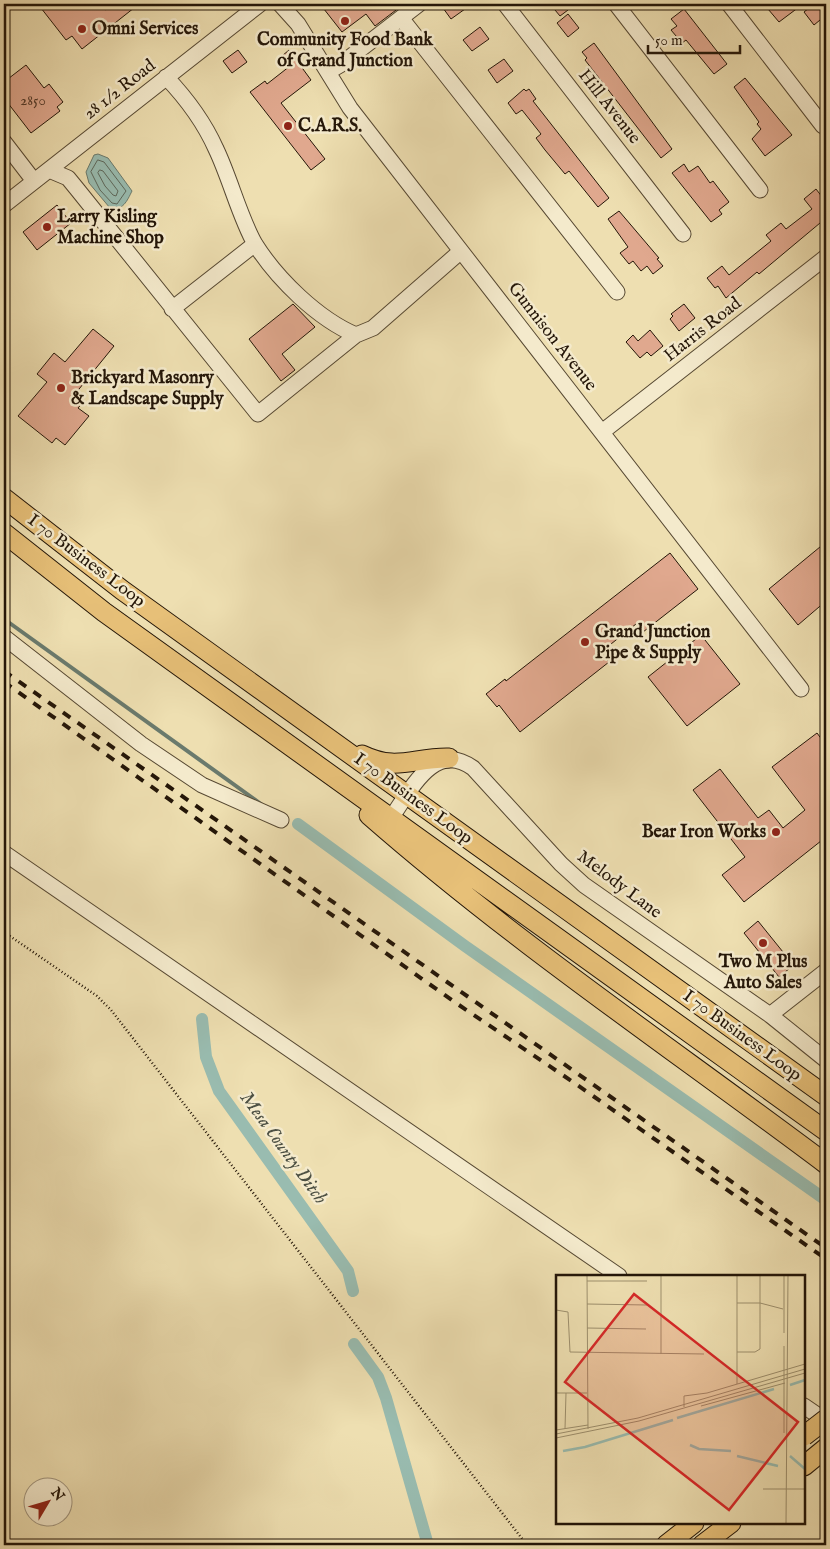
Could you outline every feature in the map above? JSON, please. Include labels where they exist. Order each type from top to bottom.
[{"type":"main road","name":"I 70 Business Loop","points":[[4,498],[122,590],[826,1096]]},
{"type":"main road","name":"I 70 Business Loop","points":[[4,533],[104,612],[826,1131]]},
{"type":"main road","points":[[326,737],[367,758],[391,764],[449,758]]},
{"type":"main road","points":[[289,745],[395,838],[528,946],[825,1163]]},
{"type":"main road","points":[[805,1435],[826,1420]]},
{"type":"main road","points":[[805,1465],[826,1448]]},
{"type":"main road","points":[[666,1545],[693,1524]]},
{"type":"main road","points":[[702,1545],[730,1524]]},
{"type":"street","name":"28 1/2 Road","points":[[4,205],[260,4]]},
{"type":"street","name":"Gunnison Avenue","points":[[280,4],[298,24],[350,108],[801,688]]},
{"type":"street","points":[[328,72],[340,66],[419,4]]},
{"type":"street","name":"Hill Avenue","points":[[505,4],[683,234]]},
{"type":"street","points":[[616,4],[760,190]]},
{"type":"street","points":[[729,4],[824,126]]},
{"type":"street","points":[[401,18],[617,292]]},
{"type":"street","points":[[166,77],[182,94],[216,148],[255,244],[287,284],[319,313],[334,325],[356,335]]},
{"type":"street","points":[[4,142],[34,181]]},
{"type":"street","points":[[48,170],[68,178],[258,414],[356,335],[373,328],[461,250]]},
{"type":"street","points":[[172,309],[255,244]]},
{"type":"street","name":"Harris Road","points":[[602,432],[826,257]]},
{"type":"street","points":[[4,637],[141,744],[202,785],[281,820]]},
{"type":"street","points":[[391,818],[429,768],[449,758]]},
{"type":"street","name":"Melody Lane","points":[[449,758],[458,759],[473,768],[561,864],[584,885],[770,1015],[826,1060]]},
{"type":"street","points":[[4,853],[619,1275]]},
{"type":"street","points":[[770,1015],[826,971]]},
{"type":"street","points":[[805,1407],[826,1420]]},
{"type":"path","points":[[4,932],[97,996],[111,1010],[527,1545]]},
{"type":"water","points":[[98,154],[108,158],[132,191],[121,207],[110,208],[89,183],[86,172],[94,155]]},
{"type":"building","name":"Omni Services","points":[[47,4],[100,4],[105,10],[113,4],[139,4],[82,49],[72,36],[66,40],[41,8]]},
{"type":"building","name":"Community Food Bank of Grand Junction","points":[[320,4],[404,4],[375,26],[366,14],[342,32]]},
{"type":"building","points":[[448,4],[472,4],[451,19],[443,8]]},
{"type":"building","points":[[550,4],[563,4],[568,10],[560,16]]},
{"type":"building","points":[[775,4],[803,4],[779,22],[768,9]]},
{"type":"building","points":[[814,4],[822,4],[826,9],[826,15],[814,25],[804,12]]},
{"type":"building","points":[[684,9],[727,64],[714,74],[686,40],[682,43],[671,30],[677,26],[671,19]]},
{"type":"building","points":[[568,14],[579,28],[568,37],[557,23]]},
{"type":"building","points":[[480,27],[489,39],[472,51],[463,40]]},
{"type":"building","points":[[594,43],[672,149],[661,158],[585,60],[587,58],[582,52]]},
{"type":"building","points":[[238,50],[247,62],[232,73],[223,61]]},
{"type":"building","name":"C.A.R.S.","points":[[289,50],[311,80],[281,103],[325,159],[311,170],[250,92],[265,81],[267,84],[290,66],[282,56]]},
{"type":"building","points":[[504,59],[513,71],[497,83],[488,70]]},
{"type":"building","points":[[26,65],[44,88],[49,84],[63,102],[57,107],[60,111],[31,133],[4,98],[4,82]]},
{"type":"building","points":[[745,78],[792,135],[765,156],[752,139],[761,129],[757,124],[759,122],[734,87]]},
{"type":"building","points":[[524,89],[526,91],[529,89],[536,99],[533,101],[609,198],[598,207],[569,171],[565,174],[545,150],[536,138],[541,134],[522,110],[516,114],[508,103]]},
{"type":"building","points":[[684,164],[689,172],[698,166],[710,183],[713,181],[729,202],[719,210],[722,214],[711,222],[672,173]]},
{"type":"building","points":[[816,189],[826,202],[826,218],[759,274],[757,272],[726,298],[718,286],[715,288],[707,278],[722,266],[729,275],[771,241],[766,235],[781,223],[786,229],[812,209],[804,199]]},
{"type":"building","name":"Larry Kisling Machine Shop","points":[[57,205],[71,223],[37,250],[23,232]]},
{"type":"building","points":[[619,211],[659,258],[657,259],[663,266],[653,274],[647,266],[641,271],[633,261],[629,264],[620,253],[628,247],[608,219]]},
{"type":"building","points":[[293,304],[315,327],[282,354],[295,370],[281,381],[249,339]]},
{"type":"building","points":[[684,304],[695,318],[679,331],[670,319],[673,316],[671,314]]},
{"type":"building","name":"Brickyard Masonry & Landscape Supply","points":[[93,329],[114,346],[75,394],[84,401],[78,408],[89,416],[65,445],[56,438],[52,443],[18,416],[47,382],[37,374],[54,353],[65,362]]},
{"type":"building","points":[[650,330],[663,346],[651,356],[647,352],[640,358],[626,342],[633,335],[638,341]]},
{"type":"building","points":[[826,542],[826,601],[798,625],[769,589]]},
{"type":"building","name":"Grand Junction Pipe & Supply","points":[[670,553],[698,589],[643,632],[636,624],[601,652],[609,662],[520,732],[499,705],[497,707],[486,694],[505,679],[506,681]]},
{"type":"building","points":[[701,635],[740,684],[687,726],[648,677]]},
{"type":"building","name":"Bear Iron Works","points":[[817,733],[826,745],[826,837],[744,902],[722,875],[745,857],[693,790],[720,769],[758,818],[769,810],[783,828],[805,810],[772,767]]},
{"type":"building","name":"Two M Plus Auto Sales","points":[[758,921],[783,952],[779,955],[790,968],[779,977],[744,933]]},
{"type":"waterway","points":[[4,619],[261,804]]},
{"type":"waterway","points":[[298,824],[465,946],[826,1200]]},
{"type":"waterway","name":"Mesa County Ditch","points":[[202,1019],[206,1057],[219,1091],[348,1271],[353,1291]]},
{"type":"waterway","name":"Mesa County Ditch","points":[[354,1344],[378,1377],[386,1398],[428,1545]]},
{"type":"railway","points":[[4,671],[826,1248]]},
{"type":"railway","points":[[4,682],[456,1003],[573,1082],[826,1259]]},
{"type":"place","name":"Community Food Bank of Grand Junction","points":[[345,21]]},
{"type":"place","name":"Omni Services","points":[[82,29]]},
{"type":"place","name":"C.A.R.S.","points":[[288,126]]},
{"type":"place","name":"Larry Kisling Machine Shop","points":[[47,227]]},
{"type":"place","name":"Brickyard Masonry & Landscape Supply","points":[[61,388]]},
{"type":"place","name":"Grand Junction Pipe & Supply","points":[[585,642]]},
{"type":"place","name":"Bear Iron Works","points":[[776,832]]},
{"type":"place","name":"Two M Plus Auto Sales","points":[[763,943]]}]
